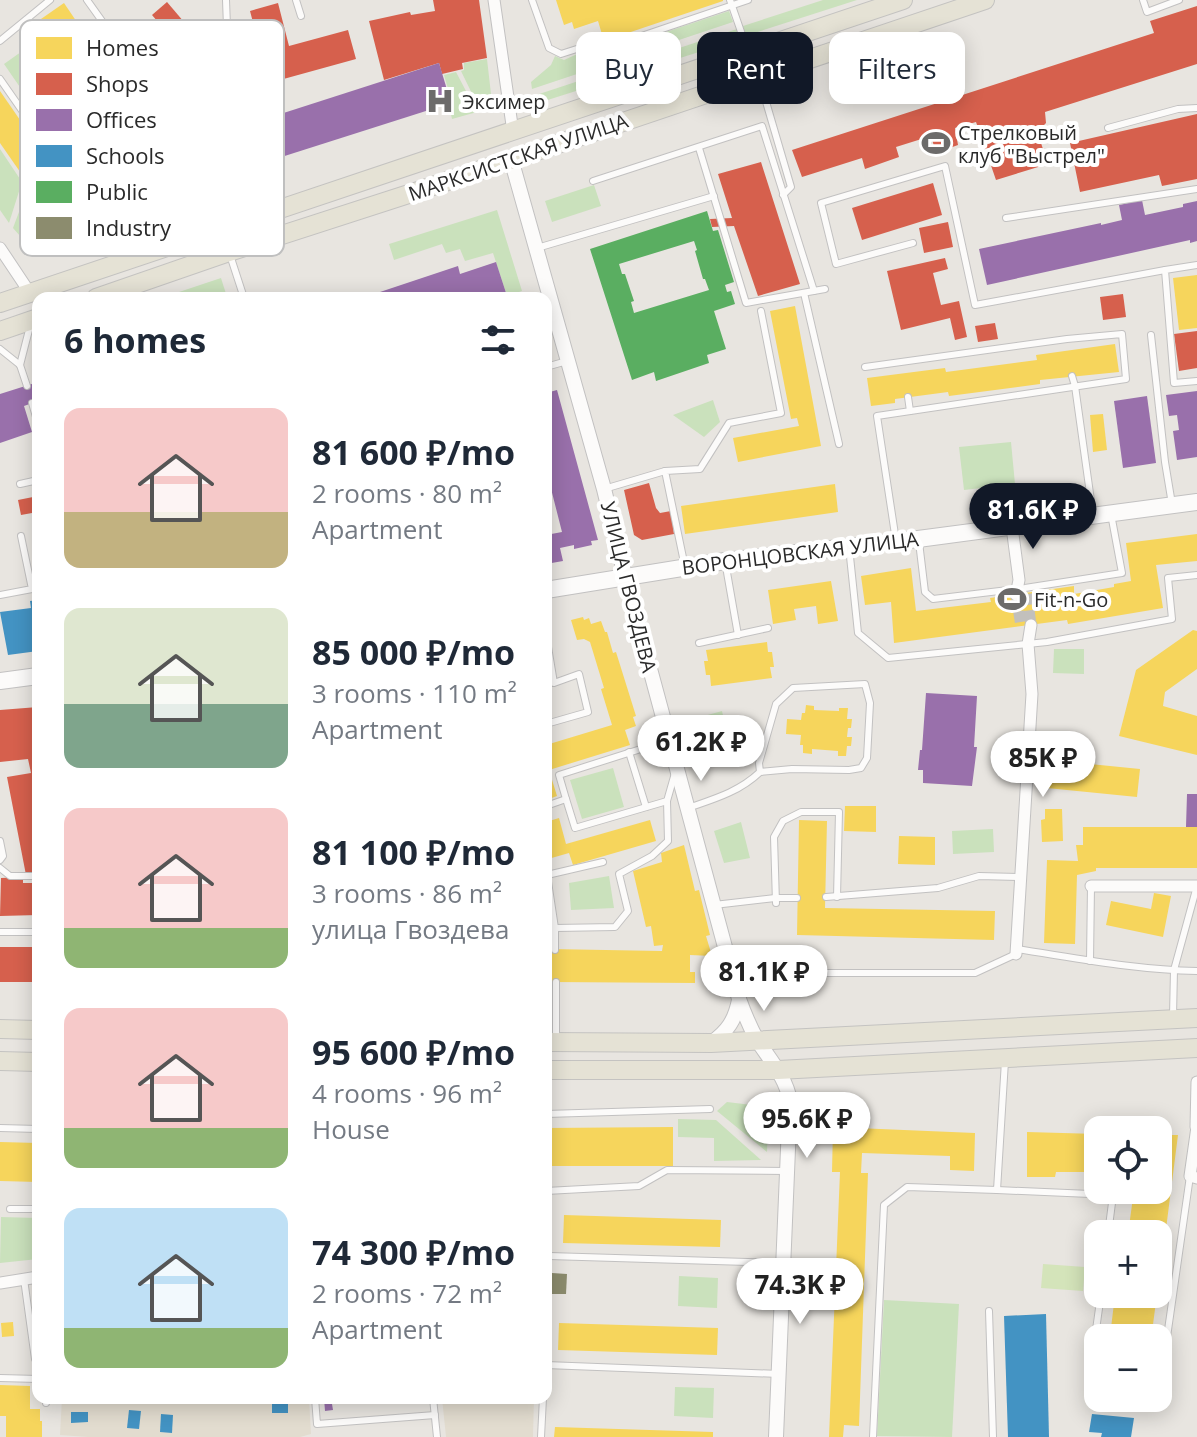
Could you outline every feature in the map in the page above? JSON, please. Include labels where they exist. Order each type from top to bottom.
[{"type":"main road","name":"МАРКСИСТСКАЯ УЛИЦА","points":[[808,32],[903,0]]},
{"type":"main road","name":"МАРКСИСТСКАЯ УЛИЦА","points":[[813,58],[985,0]]},
{"type":"main road","name":"МАРКСИСТСКАЯ УЛИЦА","points":[[284,207],[697,69]]},
{"type":"main road","name":"МАРКСИСТСКАЯ УЛИЦА","points":[[284,234],[697,97]]},
{"type":"main road","name":"МАРКСИСТСКАЯ УЛИЦА","points":[[33,292],[138,256]]},
{"type":"main road","name":"МАРКСИСТСКАЯ УЛИЦА","points":[[129,292],[219,256]]},
{"type":"main road","name":"МАРКСИСТСКАЯ УЛИЦА","points":[[0,303],[30,293]]},
{"type":"main road","points":[[0,331],[32,320]]},
{"type":"main road","name":"ВОРОНЦОВСКАЯ УЛИЦА","points":[[552,589],[725,561],[1197,502]]},
{"type":"main road","points":[[0,681],[32,677]]},
{"type":"main road","points":[[552,1042],[711,1043],[1197,1018]]},
{"type":"main road","points":[[0,1029],[32,1030]]},
{"type":"main road","points":[[552,1070],[773,1063],[819,1067],[1197,1048]]},
{"type":"main road","points":[[0,1061],[32,1062]]},
{"type":"street","points":[[494,0],[513,132]]},
{"type":"street","name":"УЛИЦА ГВОЗДЕВА","points":[[511,159],[545,292]]},
{"type":"street","points":[[0,248],[30,293]]},
{"type":"street","name":"УЛИЦА ГВОЗДЕВА","points":[[552,315],[604,489],[739,999],[747,1022],[789,1091],[790,1101]]},
{"type":"street","points":[[1012,527],[1021,589]]},
{"type":"street","points":[[1016,952],[1032,694],[1026,626]]},
{"type":"street","points":[[1091,886],[1197,886]]},
{"type":"street","points":[[711,1043],[731,1025],[739,999]]},
{"type":"street","points":[[776,1437],[790,1101],[799,1080],[819,1067]]},
{"type":"street","points":[[1193,1177],[1197,1082]]},
{"type":"street","points":[[0,1283],[32,1278]]},
{"type":"lane","points":[[28,19],[50,0]]},
{"type":"lane","points":[[87,0],[101,20]]},
{"type":"lane","points":[[226,0],[227,20]]},
{"type":"lane","points":[[296,0],[301,16]]},
{"type":"lane","points":[[532,0],[549,48],[561,54],[583,47],[606,48],[731,3],[748,0]]},
{"type":"lane","points":[[1143,0],[1147,12],[1179,0]]},
{"type":"lane","points":[[731,3],[741,32]]},
{"type":"lane","points":[[0,41],[20,25]]},
{"type":"lane","points":[[0,79],[20,108]]},
{"type":"lane","points":[[767,104],[791,187],[783,195]]},
{"type":"lane","points":[[1108,128],[1178,109],[1197,108]]},
{"type":"lane","points":[[593,181],[762,126],[814,291]]},
{"type":"lane","points":[[699,148],[746,303],[825,289]]},
{"type":"lane","points":[[913,243],[836,264],[821,203],[945,166],[975,305],[1197,265]]},
{"type":"lane","points":[[1006,218],[1197,189]]},
{"type":"lane","points":[[535,249],[714,196]]},
{"type":"lane","points":[[230,256],[242,292]]},
{"type":"lane","points":[[1165,270],[1174,383],[1197,381]]},
{"type":"lane","points":[[804,293],[839,444]]},
{"type":"lane","points":[[604,489],[665,471],[700,469],[729,423],[781,413],[761,311]]},
{"type":"lane","points":[[20,365],[32,328]]},
{"type":"lane","points":[[865,367],[1122,334],[1126,379],[877,416],[896,541]]},
{"type":"lane","points":[[1151,335],[1172,504]]},
{"type":"lane","points":[[1067,339],[1069,350]]},
{"type":"lane","points":[[0,349],[20,365],[27,386]]},
{"type":"lane","points":[[552,365],[567,361]]},
{"type":"lane","points":[[904,362],[905,374]]},
{"type":"lane","points":[[1155,370],[1173,367]]},
{"type":"lane","points":[[918,539],[925,592],[933,599],[1122,573],[1102,515],[1072,376]]},
{"type":"lane","points":[[908,397],[910,411]]},
{"type":"lane","points":[[665,471],[685,568]]},
{"type":"lane","points":[[20,484],[32,481]]},
{"type":"lane","points":[[0,595],[32,589],[21,536]]},
{"type":"lane","points":[[849,547],[858,633],[888,658],[1047,642],[1172,619],[1168,578],[1197,575]]},
{"type":"lane","points":[[725,561],[738,635]]},
{"type":"lane","points":[[699,643],[768,628]]},
{"type":"lane","points":[[552,671],[554,683],[579,674],[588,712],[552,722]]},
{"type":"lane","points":[[688,808],[722,797],[748,784],[760,772],[861,768],[867,758],[870,703],[865,684],[793,688],[776,704],[759,763],[760,772]]},
{"type":"lane","points":[[667,801],[575,828],[559,775],[669,740]]},
{"type":"lane","points":[[629,752],[646,807]]},
{"type":"lane","points":[[555,928],[615,927],[628,911],[619,874],[652,856],[668,841],[667,801],[676,766]]},
{"type":"lane","points":[[552,804],[566,799]]},
{"type":"lane","points":[[776,901],[774,837],[783,821],[801,812],[839,812],[837,897]]},
{"type":"lane","points":[[0,841],[3,856],[0,860]]},
{"type":"lane","points":[[552,872],[603,862]]},
{"type":"lane","points":[[0,868],[10,876],[32,876]]},
{"type":"lane","points":[[826,897],[938,888],[979,876],[1020,877]]},
{"type":"lane","points":[[1090,961],[1091,886]]},
{"type":"lane","points":[[1173,1020],[1174,970],[1197,886]]},
{"type":"lane","points":[[714,905],[797,898]]},
{"type":"lane","points":[[552,907],[555,950]]},
{"type":"lane","points":[[0,932],[32,932]]},
{"type":"lane","points":[[733,976],[975,973],[1016,952],[1197,971]]},
{"type":"lane","points":[[552,1030],[556,982]]},
{"type":"lane","points":[[997,1190],[1005,1057]]},
{"type":"lane","points":[[552,1114],[710,1109]]},
{"type":"lane","points":[[0,1128],[32,1129]]},
{"type":"lane","points":[[552,1191],[639,1186],[667,1170],[787,1171]]},
{"type":"lane","points":[[1169,1324],[1193,1177]]},
{"type":"lane","points":[[873,1437],[884,1205],[907,1187],[1113,1195],[1110,1220]]},
{"type":"lane","points":[[10,1209],[32,1209]]},
{"type":"lane","points":[[552,1256],[783,1263]]},
{"type":"lane","points":[[24,1279],[32,1337]]},
{"type":"lane","points":[[989,1311],[993,1437]]},
{"type":"lane","points":[[552,1365],[779,1374]]},
{"type":"lane","points":[[0,1378],[32,1379]]},
{"type":"lane","points":[[315,1404],[317,1424],[435,1415]]},
{"type":"lane","points":[[434,1404],[437,1437]]},
{"type":"lane","points":[[541,1437],[543,1404]]},
{"type":"shaded area","points":[[62,1404],[309,1404],[311,1434],[300,1437],[60,1435]]},
{"type":"shaded area","points":[[443,1404],[534,1404],[533,1437],[446,1437]]},
{"type":"green space","points":[[823,0],[857,0],[757,32],[744,32],[743,26]]},
{"type":"green space","points":[[729,11],[733,22],[681,39],[681,32],[666,32]]},
{"type":"green space","points":[[697,42],[697,53],[681,58],[681,47]]},
{"type":"green space","points":[[20,53],[20,87],[4,64]]},
{"type":"green space","points":[[576,55],[576,74],[532,89],[531,82],[551,65],[555,56],[564,60]]},
{"type":"green space","points":[[487,59],[491,94],[489,105],[480,110],[461,71],[464,70],[464,63]]},
{"type":"green space","points":[[456,72],[477,112],[452,119],[449,105],[452,102],[444,75]]},
{"type":"green space","points":[[576,82],[576,91],[535,104],[533,96]]},
{"type":"green space","points":[[0,149],[20,179],[20,188],[9,223],[0,210]]},
{"type":"green space","points":[[594,185],[601,206],[552,222],[545,201]]},
{"type":"green space","points":[[20,209],[20,236],[13,228]]},
{"type":"green space","points":[[497,210],[522,291],[506,292],[493,253],[465,261],[460,249],[446,253],[442,244],[394,260],[389,244]]},
{"type":"green space","points":[[221,278],[225,292],[179,292]]},
{"type":"green space","points":[[713,400],[720,422],[704,437],[673,415]]},
{"type":"green space","points":[[1011,442],[1015,484],[964,490],[959,447]]},
{"type":"green space","points":[[1054,649],[1084,649],[1084,674],[1053,673]]},
{"type":"green space","points":[[722,711],[731,750],[695,758],[686,721]]},
{"type":"green space","points":[[613,768],[624,807],[582,819],[570,780]]},
{"type":"green space","points":[[741,822],[750,858],[724,863],[714,831]]},
{"type":"green space","points":[[993,829],[994,852],[953,854],[952,831]]},
{"type":"green space","points":[[609,876],[614,908],[571,910],[569,883]]},
{"type":"green space","points":[[727,1102],[769,1107],[767,1152],[717,1111]]},
{"type":"green space","points":[[678,1119],[716,1120],[761,1160],[714,1161],[714,1138],[678,1137]]},
{"type":"green space","points":[[1,1217],[32,1218],[32,1260],[0,1263]]},
{"type":"green space","points":[[1043,1264],[1084,1267],[1083,1291],[1041,1288]]},
{"type":"green space","points":[[679,1276],[718,1278],[717,1308],[678,1306]]},
{"type":"green space","points":[[884,1300],[959,1304],[952,1437],[877,1436]]},
{"type":"green space","points":[[675,1387],[714,1388],[713,1418],[674,1416]]},
{"type":"building: Homes","points":[[556,0],[723,0],[631,32],[601,32],[598,21],[574,29],[572,22],[564,25]]},
{"type":"building: Homes","points":[[64,3],[75,20],[42,20]]},
{"type":"building: Homes","points":[[0,91],[20,120],[20,172],[0,143]]},
{"type":"building: Homes","points":[[1197,275],[1197,328],[1179,330],[1173,278]]},
{"type":"building: Homes","points":[[795,306],[821,446],[738,462],[733,438],[799,426],[797,418],[791,419],[770,311]]},
{"type":"building: Homes","points":[[1115,344],[1119,372],[1040,380],[1040,384],[949,396],[948,392],[895,399],[895,403],[871,406],[867,378],[1037,360],[1036,355]]},
{"type":"building: Homes","points":[[1103,414],[1107,450],[1093,452],[1090,415]]},
{"type":"building: Homes","points":[[835,484],[838,512],[685,534],[681,506]]},
{"type":"building: Homes","points":[[1197,534],[1197,561],[1156,565],[1163,608],[1068,624],[1067,620],[894,643],[891,602],[865,605],[861,576],[911,568],[916,611],[991,602],[990,598],[1074,586],[1074,594],[1114,587],[1114,584],[1131,581],[1126,543]]},
{"type":"building: Homes","points":[[831,581],[838,621],[818,624],[816,606],[794,609],[796,620],[773,624],[768,590]]},
{"type":"building: Homes","points":[[583,617],[584,620],[589,618],[591,624],[601,621],[613,653],[616,652],[636,716],[633,717],[636,726],[625,730],[630,745],[552,769],[552,743],[612,725],[590,642],[577,640],[571,620]]},
{"type":"building: Homes","points":[[1193,630],[1197,631],[1197,669],[1165,692],[1163,706],[1197,716],[1197,755],[1119,736],[1136,670]]},
{"type":"building: Homes","points":[[767,642],[768,652],[772,652],[772,678],[711,686],[704,661],[708,661],[706,650]]},
{"type":"building: Homes","points":[[806,705],[814,706],[814,710],[839,711],[839,708],[848,708],[847,719],[852,719],[847,737],[852,737],[846,756],[838,756],[838,751],[812,749],[812,754],[803,753],[801,735],[786,734],[787,719],[801,720]]},
{"type":"building: Homes","points":[[1050,760],[1140,769],[1137,797],[1047,788]]},
{"type":"building: Homes","points":[[552,780],[557,796],[552,798]]},
{"type":"building: Homes","points":[[845,806],[876,806],[876,832],[844,831]]},
{"type":"building: Homes","points":[[1045,809],[1062,809],[1063,841],[1042,842],[1041,820],[1045,819]]},
{"type":"building: Homes","points":[[559,818],[566,844],[650,820],[656,841],[573,865],[569,853],[552,858],[552,820]]},
{"type":"building: Homes","points":[[799,820],[827,821],[825,908],[995,911],[994,940],[797,935]]},
{"type":"building: Homes","points":[[1083,827],[1197,827],[1197,868],[1096,868],[1096,871],[1077,875],[1075,944],[1044,943],[1047,860],[1078,861],[1076,845],[1083,845]]},
{"type":"building: Homes","points":[[899,836],[935,837],[935,865],[898,864]]},
{"type":"building: Homes","points":[[684,845],[695,891],[699,890],[712,956],[690,955],[690,972],[695,972],[695,983],[552,982],[552,949],[662,951],[663,945],[654,946],[651,926],[646,927],[633,871],[662,862],[661,853]]},
{"type":"building: Homes","points":[[1154,893],[1171,896],[1163,937],[1106,925],[1111,901],[1151,909]]},
{"type":"building: Homes","points":[[673,1127],[673,1166],[552,1166],[552,1128]]},
{"type":"building: Homes","points":[[833,1127],[975,1133],[974,1171],[950,1170],[950,1156],[862,1153],[861,1173],[868,1173],[859,1426],[844,1425],[843,1437],[829,1437],[840,1172],[832,1172]]},
{"type":"building: Homes","points":[[1027,1132],[1084,1134],[1084,1172],[1056,1172],[1055,1177],[1027,1177]]},
{"type":"building: Homes","points":[[1172,1135],[1178,1135],[1172,1182]]},
{"type":"building: Homes","points":[[0,1142],[32,1143],[32,1182],[0,1181]]},
{"type":"building: Homes","points":[[1132,1204],[1169,1204],[1167,1220],[1130,1220]]},
{"type":"building: Homes","points":[[564,1215],[721,1220],[720,1247],[563,1243]]},
{"type":"building: Homes","points":[[1113,1308],[1155,1308],[1153,1324],[1111,1324]]},
{"type":"building: Homes","points":[[13,1322],[14,1336],[2,1337],[1,1323]]},
{"type":"building: Homes","points":[[559,1323],[718,1328],[717,1355],[558,1350]]},
{"type":"building: Homes","points":[[0,1385],[30,1386],[30,1409],[40,1409],[42,1437],[6,1437],[6,1416],[0,1416]]},
{"type":"building: Homes","points":[[555,1427],[713,1432],[713,1437],[554,1437]]},
{"type":"building: Shops","points":[[433,0],[479,0],[487,58],[462,63],[463,69],[442,74],[439,63],[384,80],[369,21],[410,12],[411,15],[435,11]]},
{"type":"building: Shops","points":[[167,2],[182,20],[156,20],[152,15]]},
{"type":"building: Shops","points":[[278,3],[282,20],[252,20],[250,11]]},
{"type":"building: Shops","points":[[1197,6],[1197,64],[1045,112],[1046,123],[1036,128],[1048,164],[996,180],[976,122],[955,128],[958,145],[936,153],[931,136],[896,147],[899,157],[865,169],[862,158],[802,177],[792,150],[934,104],[965,104],[965,94],[1154,33],[1150,21]]},
{"type":"building: Shops","points":[[284,26],[289,46],[348,30],[356,59],[284,79]]},
{"type":"building: Shops","points":[[1197,114],[1197,179],[1162,186],[1159,175],[1080,192],[1070,143]]},
{"type":"building: Shops","points":[[761,162],[800,284],[758,296],[734,226],[712,227],[710,219],[732,218],[718,174]]},
{"type":"building: Shops","points":[[933,183],[942,215],[862,240],[852,208]]},
{"type":"building: Shops","points":[[948,222],[953,247],[924,253],[919,228]]},
{"type":"building: Shops","points":[[945,258],[948,269],[933,273],[941,305],[959,301],[967,337],[955,340],[950,318],[901,330],[887,271]]},
{"type":"building: Shops","points":[[1123,294],[1126,317],[1103,320],[1100,297]]},
{"type":"building: Shops","points":[[995,323],[998,339],[978,342],[975,326]]},
{"type":"building: Shops","points":[[1197,331],[1197,368],[1179,371],[1174,334]]},
{"type":"building: Shops","points":[[649,483],[656,508],[660,513],[671,511],[674,534],[642,540],[634,535],[624,490]]},
{"type":"building: Shops","points":[[32,497],[32,513],[21,515],[18,500]]},
{"type":"building: Shops","points":[[32,707],[32,874],[26,875],[7,777],[31,773],[28,759],[0,762],[0,710]]},
{"type":"building: Shops","points":[[23,877],[23,883],[32,883],[32,915],[0,916],[1,878]]},
{"type":"building: Shops","points":[[0,947],[32,947],[32,982],[0,982]]},
{"type":"building: Offices","points":[[439,63],[451,103],[284,156],[284,113]]},
{"type":"building: Offices","points":[[1142,200],[1145,215],[1197,201],[1197,241],[1190,243],[1190,240],[987,285],[979,249],[1122,220],[1119,205]]},
{"type":"building: Offices","points":[[496,262],[506,292],[380,292],[458,266],[460,274]]},
{"type":"building: Offices","points":[[32,384],[32,403],[24,406],[32,432],[0,443],[0,394]]},
{"type":"building: Offices","points":[[557,390],[598,540],[591,541],[592,545],[574,549],[574,545],[560,548],[563,561],[552,563],[552,534],[562,532],[552,493],[552,391]]},
{"type":"building: Offices","points":[[1197,391],[1197,457],[1177,460],[1173,431],[1179,430],[1177,415],[1169,416],[1166,395]]},
{"type":"building: Offices","points":[[1147,396],[1156,463],[1123,468],[1114,401]]},
{"type":"building: Offices","points":[[926,693],[977,696],[974,747],[977,747],[972,786],[923,783],[923,770],[918,770]]},
{"type":"building: Offices","points":[[1187,794],[1197,794],[1197,827],[1186,827]]},
{"type":"building: Offices","points":[[324,1404],[332,1404],[333,1410],[325,1411]]},
{"type":"building: Schools","points":[[32,601],[32,652],[8,655],[0,612],[31,608]]},
{"type":"building: Schools","points":[[1046,1314],[1049,1437],[1008,1437],[1004,1316]]},
{"type":"building: Schools","points":[[272,1404],[288,1404],[288,1413],[272,1413]]},
{"type":"building: Schools","points":[[129,1410],[141,1411],[139,1429],[127,1428]]},
{"type":"building: Schools","points":[[71,1412],[88,1412],[88,1422],[71,1423]]},
{"type":"building: Schools","points":[[161,1414],[173,1415],[172,1433],[160,1432]]},
{"type":"building: Schools","points":[[1092,1414],[1134,1418],[1131,1437],[1101,1437],[1102,1433],[1089,1432]]},
{"type":"building: Public","points":[[707,211],[713,231],[718,230],[734,282],[725,285],[727,292],[731,291],[735,304],[714,311],[726,349],[707,355],[709,363],[656,381],[654,372],[632,380],[590,249]],"holes":[[[694,241],[703,279],[709,290],[634,313],[631,302],[634,301],[619,264]]]},
{"type":"building: Industry","points":[[552,1273],[567,1274],[566,1294],[552,1294]]},
{"type":"tunnel","points":[[1027,594],[1031,625]]},
{"type":"tunnel","points":[[1016,595],[1021,626]]},
{"type":"place","name":"Эксимер","points":[[440,101]]},
{"type":"place","name":"Стрелковый клуб \"Выстрел\"","points":[[936,143]]},
{"type":"place","name":"Fit-n-Go","points":[[1012,599]]}]
